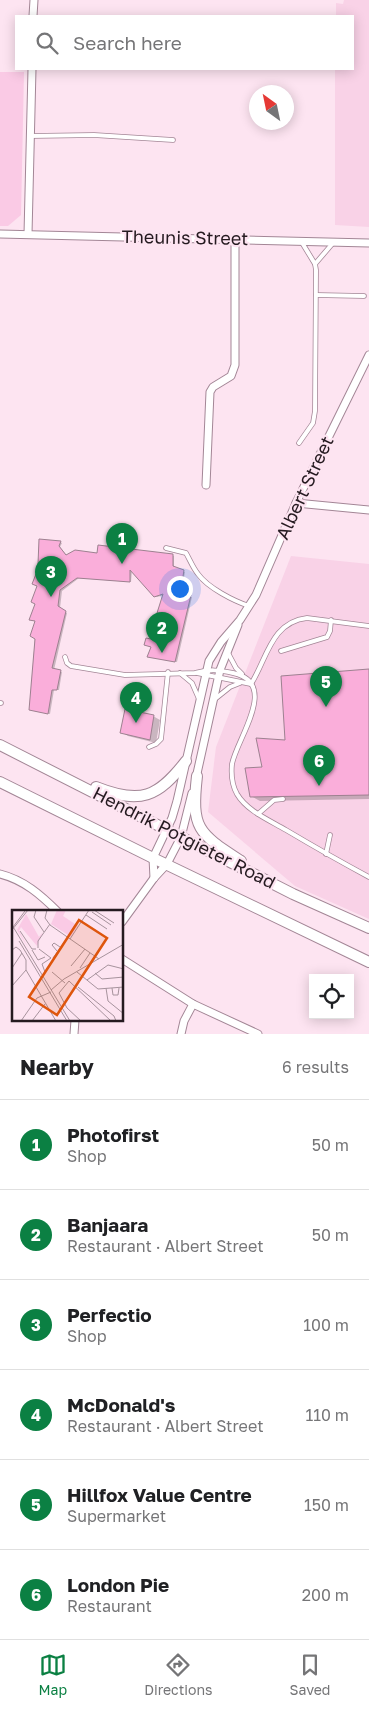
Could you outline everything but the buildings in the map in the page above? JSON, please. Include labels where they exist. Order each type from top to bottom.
[{"type":"main road","name":"Hendrik Potgieter Road","points":[[0,745],[293,894],[369,928]]},
{"type":"main road","points":[[51,770],[119,795],[140,796],[153,793],[166,785],[186,761]]},
{"type":"main road","points":[[197,776],[195,814],[205,836],[293,894]]},
{"type":"main road","name":"Hendrik Potgieter Road","points":[[0,782],[369,962]]},
{"type":"street","points":[[33,15],[34,0]]},
{"type":"street","points":[[28,234],[32,70]]},
{"type":"street","name":"Theunis Street","points":[[0,234],[369,243]]},
{"type":"street","points":[[206,485],[210,392],[213,387],[231,376],[235,368],[235,239]]},
{"type":"street","name":"Albert Street","points":[[153,858],[177,801],[213,654],[240,620],[261,584],[296,503],[369,355]]},
{"type":"street","points":[[296,503],[369,510]]},
{"type":"street","name":"Albert Street","points":[[124,919],[154,878],[167,864],[181,837],[197,776],[220,670],[240,620]]},
{"type":"street","points":[[153,858],[154,878]]},
{"type":"street","points":[[0,874],[24,883],[35,890],[56,910]]},
{"type":"street","points":[[124,960],[192,1004],[258,1034]]},
{"type":"street","points":[[181,1034],[184,1021],[192,1004]]},
{"type":"lane","points":[[30,136],[94,135],[173,140]]},
{"type":"lane","points":[[299,443],[313,423],[315,411],[316,295],[315,264],[300,240]]},
{"type":"lane","points":[[315,264],[334,241]]},
{"type":"lane","points":[[316,295],[364,296]]},
{"type":"lane","points":[[166,548],[186,553],[202,579],[234,601],[249,606]]},
{"type":"lane","points":[[251,684],[271,643],[282,628],[299,619],[331,620],[369,626]]},
{"type":"lane","points":[[281,651],[327,637],[330,631],[331,620]]},
{"type":"lane","points":[[227,651],[236,668],[251,684],[255,695],[252,714],[236,752],[232,773],[237,793],[258,814],[369,877]]},
{"type":"lane","points":[[65,657],[67,663],[71,666],[118,674],[207,673],[220,670],[243,675]]},
{"type":"lane","points":[[149,747],[161,739],[168,672]]},
{"type":"lane","points":[[179,672],[192,682],[200,701]]},
{"type":"lane","points":[[207,673],[218,678],[251,684]]},
{"type":"lane","points":[[214,699],[226,689],[240,683]]},
{"type":"lane","points":[[258,814],[272,802],[277,799],[283,799]]},
{"type":"lane","points":[[326,854],[330,835]]},
{"type":"shaded area","points":[[344,0],[369,0],[369,227],[335,225],[335,70],[354,70],[354,15],[336,15],[336,3],[343,4]]},
{"type":"shaded area","points":[[0,72],[24,72],[21,215],[8,226],[0,226]]},
{"type":"shaded area","points":[[291,556],[369,564],[369,919],[295,886],[208,812],[216,747]]},
{"type":"place","name":"Photofirst","points":[[122,564]]},
{"type":"place","name":"Perfectio","points":[[51,597]]},
{"type":"place","name":"Banjaara","points":[[162,653]]},
{"type":"place","name":"Hillfox Value Centre","points":[[326,707]]},
{"type":"place","name":"McDonald's","points":[[136,723]]},
{"type":"place","name":"London Pie","points":[[319,786]]}]
